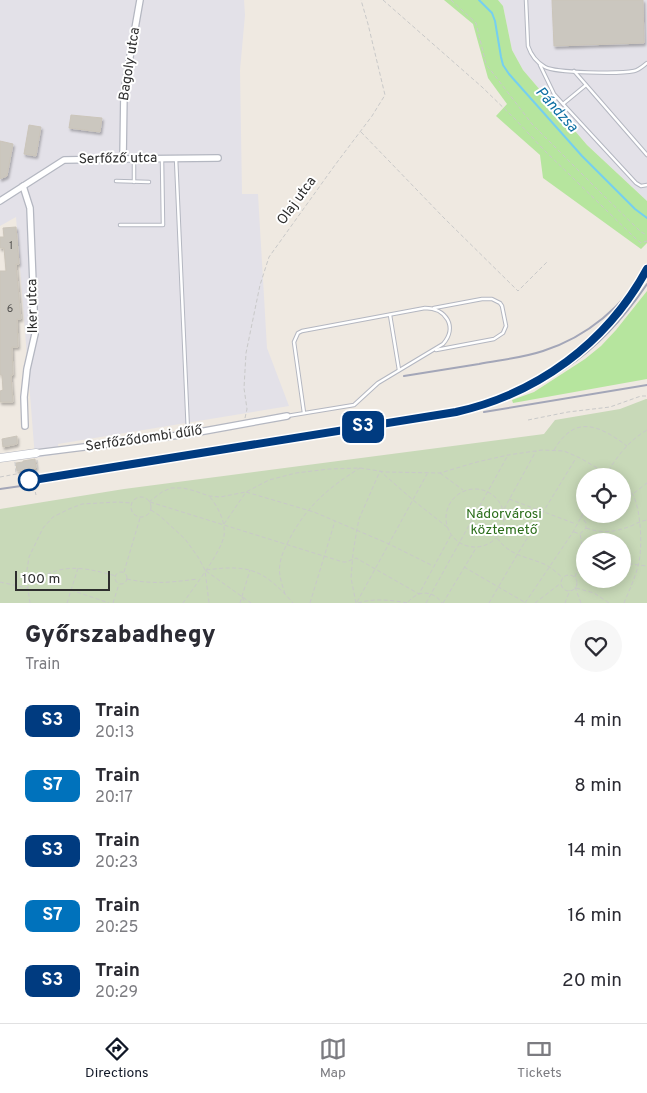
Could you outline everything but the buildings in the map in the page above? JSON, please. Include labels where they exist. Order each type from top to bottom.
[{"type":"street","name":"Bagoly utca","points":[[123,159],[124,90],[140,0]]},
{"type":"street","name":"Serfőző utca","points":[[0,201],[64,160],[218,158]]},
{"type":"street","name":"Iker utca","points":[[24,186],[30,208],[35,334],[26,369],[24,426]]},
{"type":"street","name":"Serfőződombi dűlő","points":[[0,458],[188,434],[287,416]]},
{"type":"lane","points":[[526,0],[528,46],[530,52],[539,63],[554,94],[636,183],[641,186],[647,185]]},
{"type":"lane","points":[[539,63],[553,70],[574,72],[631,71],[639,69],[647,63]]},
{"type":"lane","points":[[574,72],[647,155]]},
{"type":"lane","points":[[563,104],[586,86]]},
{"type":"lane","points":[[120,225],[163,224],[162,158]]},
{"type":"lane","points":[[176,158],[188,434]]},
{"type":"lane","points":[[134,159],[134,182]]},
{"type":"lane","points":[[116,181],[149,182]]},
{"type":"lane","points":[[304,413],[294,342],[298,333],[390,314],[482,299],[492,299],[502,306],[506,326],[503,333],[494,339],[432,350]]},
{"type":"lane","points":[[287,416],[354,405],[378,383],[443,344],[450,330],[450,325],[441,312],[432,308]]},
{"type":"lane","points":[[390,314],[400,370]]},
{"type":"path","name":"Olaj utca","points":[[240,425],[247,409],[244,380],[246,353],[260,285],[269,257],[372,116],[385,95],[361,0]]},
{"type":"path","points":[[383,0],[482,86],[620,224],[641,243],[647,241]]},
{"type":"path","points":[[451,0],[476,23],[486,64],[532,124],[601,193],[647,235]]},
{"type":"path","points":[[360,132],[518,291],[548,261]]},
{"type":"path","points":[[528,420],[568,412],[610,407],[641,396],[647,396]]},
{"type":"path","points":[[554,450],[565,434],[583,426],[598,429],[617,438],[627,446]]},
{"type":"path","points":[[610,468],[622,450],[647,430]]},
{"type":"path","points":[[150,502],[162,492],[171,488],[183,488],[209,496],[220,497],[246,492],[269,480],[296,473],[360,468],[380,471],[440,473],[477,462],[536,451],[564,450],[598,468]]},
{"type":"path","points":[[503,510],[536,451]]},
{"type":"path","points":[[0,477],[38,470],[36,453]]},
{"type":"path","points":[[426,603],[508,455]]},
{"type":"path","points":[[14,456],[16,474]]},
{"type":"path","points":[[489,603],[577,457]]},
{"type":"path","points":[[285,594],[280,576],[280,564],[286,545],[300,521],[308,510],[331,488],[360,468]]},
{"type":"path","points":[[380,471],[447,527]]},
{"type":"path","points":[[357,603],[351,578],[357,529],[359,519],[380,471]]},
{"type":"path","points":[[31,472],[36,495]]},
{"type":"path","points":[[357,603],[428,473]]},
{"type":"path","points":[[440,473],[464,490]]},
{"type":"path","points":[[624,603],[638,564],[640,546],[640,521],[633,494],[647,483]]},
{"type":"path","points":[[472,488],[488,492],[500,502],[504,520],[502,529],[497,538],[491,543],[476,548],[468,547],[451,535],[445,518],[446,510],[450,501],[464,490],[472,488]]},
{"type":"path","points":[[246,492],[335,520],[434,566]]},
{"type":"path","points":[[224,525],[246,492]]},
{"type":"path","points":[[183,603],[221,545],[224,536],[224,525],[215,503],[209,496]]},
{"type":"path","points":[[150,502],[151,510],[146,516],[140,517],[133,512],[132,503],[136,499],[145,498],[150,502],[343,562],[356,558],[418,594],[432,594],[443,603],[476,548]]},
{"type":"path","points":[[464,567],[525,603],[577,524],[509,499]]},
{"type":"path","points":[[30,603],[26,576],[29,557],[42,528],[53,517],[82,504],[132,503]]},
{"type":"path","points":[[151,510],[185,539],[205,570],[251,603]]},
{"type":"path","points":[[127,579],[124,572],[140,517]]},
{"type":"path","points":[[310,603],[335,520]]},
{"type":"path","points":[[586,528],[595,532],[611,532],[647,520]]},
{"type":"path","points":[[581,533],[586,528],[586,523]]},
{"type":"path","points":[[357,603],[384,599],[408,603],[418,594],[451,535]]},
{"type":"path","points":[[497,538],[503,546],[517,555],[546,564],[563,578]]},
{"type":"path","points":[[631,564],[647,566]]},
{"type":"path","points":[[27,588],[36,580],[67,568],[92,569],[116,576]]},
{"type":"path","points":[[67,603],[78,568]]},
{"type":"path","points":[[205,570],[219,568],[250,570],[266,577],[293,603]]},
{"type":"path","points":[[205,570],[209,603]]},
{"type":"path","points":[[240,603],[250,570]]},
{"type":"path","points":[[116,576],[118,573],[124,572]]},
{"type":"path","points":[[563,578],[569,575],[575,578],[576,575]]},
{"type":"path","points":[[116,576],[116,580],[120,584]]},
{"type":"path","points":[[563,578],[562,583],[565,589],[570,590]]},
{"type":"path","points":[[127,579],[159,584],[199,579]]},
{"type":"path","points":[[120,584],[125,583],[127,579]]},
{"type":"path","points":[[0,582],[27,588]]},
{"type":"path","points":[[535,603],[562,583]]},
{"type":"path","points":[[113,603],[120,584]]},
{"type":"path","points":[[564,603],[570,590],[576,587]]},
{"type":"path","points":[[576,588],[581,603]]},
{"type":"path","points":[[579,588],[594,593],[610,603]]},
{"type":"path","points":[[71,590],[109,603]]},
{"type":"path","points":[[242,597],[245,603]]},
{"type":"shaded area","points":[[0,0],[244,0],[245,15],[240,70],[242,194],[258,194],[267,348],[289,406],[58,444],[59,454],[35,458],[16,217],[0,226]]},
{"type":"shaded area","points":[[498,0],[647,0],[647,201],[587,145],[523,70],[512,50],[503,6]]},
{"type":"green space","points":[[444,0],[498,0],[503,6],[512,50],[523,70],[587,145],[647,201],[647,243],[641,249],[543,178],[540,155],[496,116],[507,104],[488,78],[473,24]]},
{"type":"green space","points":[[647,291],[647,379],[513,403],[512,400],[534,392],[585,359],[601,346]]},
{"type":"green space","name":"Nádorvárosi köztemető","points":[[647,399],[647,603],[0,603],[0,509],[124,489],[544,434],[555,420],[620,409]]},
{"type":"waterway","name":"Pándzsa","points":[[479,0],[492,13],[503,65],[509,74],[582,156],[635,209],[647,218]]},
{"type":"railway","points":[[404,376],[519,357],[559,345],[589,328],[616,307],[638,281],[647,266]]},
{"type":"railway","points":[[27,481],[456,412],[487,404],[541,382],[588,352],[609,332],[647,284]]},
{"type":"railway","points":[[484,412],[647,385]]},
{"type":"railway","points":[[0,489],[35,484]]},
{"type":"train","name":"S3","points":[[27,481],[456,412],[488,403],[513,394],[536,382],[563,365],[594,339],[621,308],[647,269]]}]
